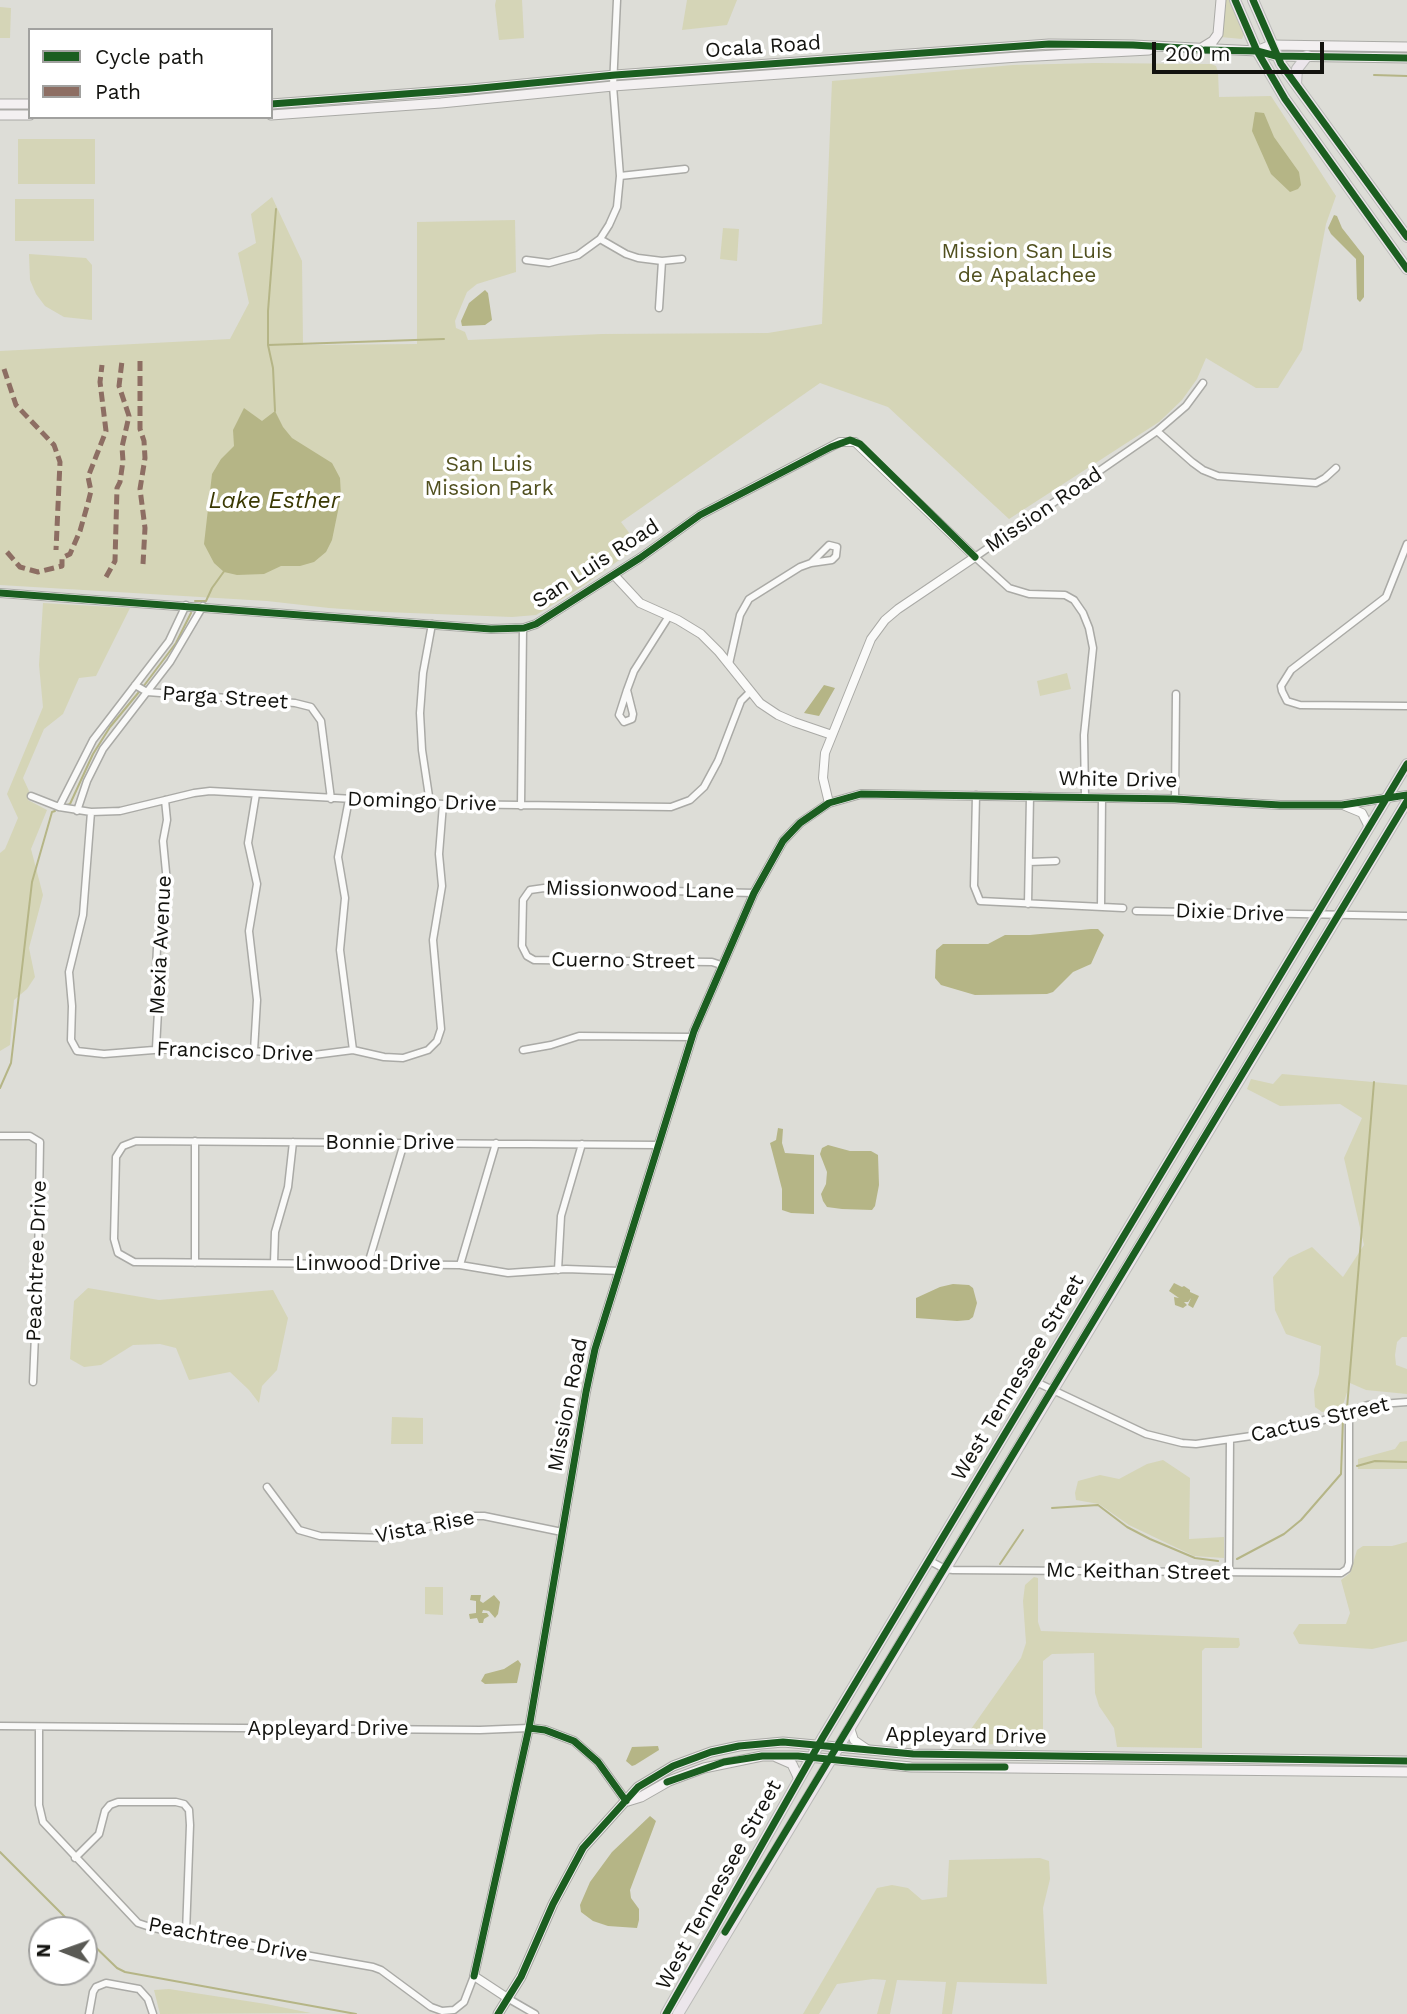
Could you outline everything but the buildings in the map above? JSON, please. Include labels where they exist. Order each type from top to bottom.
[{"type":"main road","points":[[1200,49],[1213,41],[1218,34],[1221,0]]},
{"type":"main road","points":[[1236,0],[1257,51],[1285,99],[1407,269]]},
{"type":"main road","points":[[1253,0],[1276,56],[1407,237]]},
{"type":"main road","name":"Ocala Road","points":[[273,104],[615,75],[1076,44],[1257,51],[1276,56],[1407,58]]},
{"type":"main road","points":[[1076,44],[1076,55]]},
{"type":"main road","name":"Ocala Road","points":[[1257,51],[1271,45],[1407,47]]},
{"type":"main road","name":"Ocala Road","points":[[273,115],[613,86],[1076,55],[1133,48]]},
{"type":"main road","points":[[891,55],[892,66]]},
{"type":"main road","points":[[1296,84],[1297,69],[1307,56]]},
{"type":"main road","points":[[703,80],[704,69]]},
{"type":"main road","points":[[425,93],[425,104]]},
{"type":"main road","points":[[327,100],[328,111]]},
{"type":"main road","points":[[0,104],[28,104]]},
{"type":"main road","points":[[0,115],[28,115]]},
{"type":"main road","points":[[1339,175],[1354,163]]},
{"type":"main road","name":"West Tennessee Street","points":[[666,2014],[811,1757],[1407,764]]},
{"type":"main road","name":"West Tennessee Street","points":[[677,2014],[1407,801]]},
{"type":"main road","points":[[1259,1011],[1260,1028],[1266,1037]]},
{"type":"main road","points":[[1179,1143],[1194,1154]]},
{"type":"main road","points":[[1099,1277],[1116,1286]]},
{"type":"main road","points":[[982,1472],[998,1480]]},
{"type":"main road","points":[[883,1636],[882,1659],[887,1666]]},
{"type":"main road","name":"Appleyard Drive","points":[[626,1801],[638,1787],[683,1762],[712,1752],[757,1743],[783,1742],[877,1752],[1407,1760]]},
{"type":"main road","points":[[772,1756],[792,1764],[799,1779]]},
{"type":"main road","name":"Appleyard Drive","points":[[626,1801],[641,1797],[704,1768],[740,1759],[772,1756],[811,1757],[906,1767],[1407,1772]]},
{"type":"main road","points":[[498,2014],[509,1999],[571,1867],[583,1848],[626,1801]]},
{"type":"main road","points":[[767,1834],[771,1841],[768,1863]]},
{"type":"main road","points":[[706,1943],[708,1961]]},
{"type":"street","points":[[526,260],[549,263],[578,255],[600,239],[610,225],[617,207],[620,176],[613,86],[617,0]]},
{"type":"street","points":[[1352,57],[1354,46]]},
{"type":"street","points":[[620,176],[685,169]]},
{"type":"street","points":[[600,239],[626,254],[662,261],[682,259]]},
{"type":"street","points":[[659,308],[662,261]]},
{"type":"street","name":"Mission Road","points":[[474,1976],[529,1728],[591,1368],[691,1037],[721,965],[754,893],[783,841],[800,822],[829,803],[822,769],[825,753],[862,657],[877,629],[898,609],[1157,431],[1186,406],[1203,383]]},
{"type":"street","points":[[1157,431],[1198,466],[1218,476],[1316,483],[1336,468]]},
{"type":"street","name":"San Luis Road","points":[[0,593],[491,629],[523,628],[536,624],[614,575],[701,515],[845,440],[860,444],[975,557]]},
{"type":"street","points":[[1407,544],[1386,597],[1291,670],[1281,686],[1287,701],[1300,705],[1407,706]]},
{"type":"street","points":[[975,557],[1009,588],[1029,594],[1065,595],[1074,600],[1083,614],[1093,649],[1084,735],[1085,797]]},
{"type":"street","points":[[729,664],[740,615],[749,599],[777,580],[811,563]]},
{"type":"street","points":[[614,575],[640,603],[701,634],[760,703],[778,715],[832,735]]},
{"type":"street","points":[[58,807],[93,740],[169,640],[186,605]]},
{"type":"street","points":[[77,811],[103,749],[170,662],[203,606]]},
{"type":"street","points":[[627,690],[634,671],[669,616]]},
{"type":"street","points":[[430,803],[419,713],[432,624]]},
{"type":"street","points":[[521,806],[523,628]]},
{"type":"street","name":"Parga Street","points":[[135,685],[147,692],[295,703],[316,710],[321,721],[331,799]]},
{"type":"street","name":"Domingo Drive","points":[[31,796],[58,807],[91,812],[120,811],[210,792],[443,804],[656,809],[671,807],[690,800],[710,778],[741,701],[750,692]]},
{"type":"street","points":[[1175,799],[1176,694]]},
{"type":"street","points":[[254,1051],[257,1000],[250,931],[257,884],[248,843],[256,794]]},
{"type":"street","name":"White Drive","points":[[829,803],[869,794],[1175,799],[1278,805],[1342,805],[1407,795]]},
{"type":"street","points":[[976,795],[974,886],[980,901],[1123,908]]},
{"type":"street","points":[[1028,905],[1030,796]]},
{"type":"street","points":[[1101,907],[1102,798]]},
{"type":"street","points":[[349,799],[338,857],[345,898],[340,950],[353,1051]]},
{"type":"street","name":"Mexia Avenue","points":[[156,1048],[157,948],[168,893],[163,841],[167,820],[166,800]]},
{"type":"street","name":"Francisco Drive","points":[[91,812],[83,915],[69,972],[71,1040],[77,1051],[104,1054],[156,1048],[210,1055],[254,1051],[306,1056],[353,1051],[403,1058],[421,1054],[432,1046],[441,1029],[433,940],[442,886],[439,844],[443,804]]},
{"type":"street","points":[[1342,805],[1362,813],[1369,827]]},
{"type":"street","points":[[1029,862],[1056,861]]},
{"type":"street","name":"Missionwood Lane","points":[[527,956],[522,946],[523,900],[527,892],[544,888],[754,893]]},
{"type":"street","name":"Dixie Drive","points":[[1136,911],[1407,916]]},
{"type":"street","name":"Cuerno Street","points":[[527,956],[540,961],[712,962],[721,965]]},
{"type":"street","points":[[523,1050],[579,1036],[691,1037]]},
{"type":"street","name":"Peachtree Drive","points":[[0,1136],[30,1136],[38,1140],[38,1264],[33,1382]]},
{"type":"street","name":"Bonnie Drive","points":[[118,1253],[114,1239],[116,1154],[123,1146],[136,1141],[659,1145]]},
{"type":"street","points":[[195,1141],[195,1263]]},
{"type":"street","points":[[274,1264],[275,1232],[288,1187],[293,1142]]},
{"type":"street","points":[[368,1264],[404,1143]]},
{"type":"street","points":[[460,1265],[496,1143]]},
{"type":"street","points":[[558,1270],[561,1216],[582,1144]]},
{"type":"street","name":"Linwood Drive","points":[[118,1253],[134,1262],[460,1265],[508,1273],[558,1270],[620,1271]]},
{"type":"street","name":"Cactus Street","points":[[1036,1382],[1146,1434],[1196,1444],[1295,1429],[1378,1403],[1407,1402]]},
{"type":"street","name":"Mc Keithan Street","points":[[928,1560],[945,1569],[1341,1573],[1347,1569],[1350,1552],[1349,1410]]},
{"type":"street","points":[[1229,1573],[1230,1439]]},
{"type":"street","name":"Vista Rise","points":[[267,1487],[299,1530],[320,1536],[386,1538],[468,1516],[484,1516],[562,1532]]},
{"type":"street","name":"Appleyard Drive","points":[[0,1726],[466,1730],[529,1728],[545,1730],[574,1741],[597,1762],[626,1801]]},
{"type":"street","name":"Peachtree Drive","points":[[39,1727],[40,1815],[48,1829],[138,1923],[373,1967],[382,1970],[431,2007],[442,2011],[454,2010],[464,2002],[474,1976]]},
{"type":"street","points":[[850,1728],[855,1742],[877,1752]]},
{"type":"street","points":[[1053,1755],[1053,1767]]},
{"type":"street","points":[[1053,1755],[1053,1767]]},
{"type":"street","points":[[1078,1756],[1078,1767]]},
{"type":"street","points":[[1269,1770],[1270,1759]]},
{"type":"street","points":[[75,1858],[99,1834],[105,1811],[114,1803],[184,1804],[189,1810],[190,1825],[186,1933]]},
{"type":"street","points":[[474,1976],[535,2014]]},
{"type":"street","points":[[89,2014],[93,1992],[96,1987],[106,1983],[139,1989],[148,1999],[153,2014]]},
{"type":"green space","points":[[496,0],[522,0],[524,38],[499,40]]},
{"type":"green space","points":[[687,0],[737,0],[727,25],[682,30]]},
{"type":"green space","points":[[1224,0],[1231,0],[1244,34],[1242,39],[1220,37]]},
{"type":"green space","points":[[0,7],[11,8],[10,38],[0,38]]},
{"type":"green space","points":[[1211,64],[1216,66],[1218,72],[1219,97],[1271,96],[1336,196],[1326,224],[1302,350],[1278,388],[1256,388],[1206,358],[1197,379],[1182,400],[1159,422],[1009,519],[888,407],[820,383],[621,522],[639,546],[536,615],[512,617],[385,612],[267,601],[0,585],[0,351],[230,339],[249,303],[238,253],[256,243],[251,214],[272,197],[302,261],[303,345],[417,344],[417,222],[515,220],[516,272],[477,284],[467,292],[455,321],[456,328],[465,332],[468,340],[602,334],[768,333],[822,324],[832,81],[1013,65]]},
{"type":"green space","points":[[18,139],[95,139],[95,184],[18,184]]},
{"type":"green space","points":[[15,199],[94,199],[94,241],[15,241]]},
{"type":"green space","points":[[723,228],[739,229],[737,261],[720,259]]},
{"type":"green space","points":[[29,254],[86,258],[92,265],[92,320],[64,317],[45,306],[30,280]]},
{"type":"green space","points":[[43,603],[130,608],[96,676],[79,678],[63,714],[44,729],[23,778],[29,791],[28,800],[47,810],[31,849],[43,895],[29,948],[35,977],[27,989],[14,1000],[10,1045],[0,1051],[0,853],[5,849],[18,818],[7,794],[43,707],[39,665]]},
{"type":"green space","points":[[1067,673],[1071,689],[1040,696],[1037,681]]},
{"type":"green space","points":[[1282,1074],[1407,1085],[1407,1337],[1402,1337],[1397,1342],[1395,1355],[1396,1365],[1407,1369],[1407,1394],[1366,1390],[1350,1383],[1342,1408],[1322,1412],[1315,1407],[1314,1390],[1319,1374],[1321,1346],[1286,1334],[1275,1310],[1273,1277],[1289,1258],[1312,1247],[1343,1277],[1364,1245],[1344,1158],[1362,1118],[1340,1104],[1280,1106],[1247,1089],[1251,1079],[1273,1084]]},
{"type":"green space","points":[[88,1288],[159,1300],[273,1290],[288,1318],[277,1370],[262,1386],[259,1403],[230,1372],[189,1380],[176,1348],[160,1344],[133,1345],[101,1365],[84,1367],[70,1359],[74,1301]]},
{"type":"green space","points":[[392,1417],[423,1418],[423,1444],[391,1444]]},
{"type":"green space","points":[[1407,1441],[1407,1469],[1358,1469],[1358,1459],[1395,1449],[1400,1442]]},
{"type":"green space","points":[[1163,1460],[1190,1478],[1189,1539],[1224,1537],[1224,1558],[1194,1556],[1129,1525],[1099,1504],[1076,1500],[1078,1481],[1100,1475],[1119,1479],[1147,1464]]},
{"type":"green space","points":[[1407,1542],[1407,1641],[1372,1649],[1299,1644],[1293,1633],[1299,1624],[1346,1624],[1350,1613],[1341,1580],[1350,1573],[1357,1550],[1363,1546],[1392,1546]]},
{"type":"green space","points":[[1034,1577],[1038,1578],[1038,1622],[1041,1631],[1239,1638],[1238,1648],[1205,1648],[1202,1651],[1202,1748],[1117,1747],[1114,1728],[1099,1706],[1095,1693],[1094,1653],[1052,1654],[1043,1661],[1043,1745],[973,1744],[969,1738],[971,1729],[1021,1658],[1026,1643],[1023,1601],[1025,1585]]},
{"type":"green space","points":[[425,1587],[443,1587],[443,1615],[425,1614]]},
{"type":"green space","points":[[1040,1858],[1049,1861],[1050,1879],[1043,1908],[1047,1984],[957,1982],[952,2014],[942,2014],[946,1982],[897,1980],[890,2014],[877,2014],[886,1980],[873,1979],[837,1984],[819,2014],[803,2014],[877,1888],[892,1885],[908,1888],[922,1900],[947,1897],[949,1860]]},
{"type":"green space","points":[[169,1989],[311,2013],[160,2014],[154,1990]]},
{"type":"water","points":[[1255,112],[1264,113],[1274,137],[1299,172],[1301,185],[1298,189],[1290,192],[1271,174],[1252,131]]},
{"type":"water","points":[[1334,215],[1364,256],[1364,297],[1360,302],[1357,299],[1356,259],[1328,228]]},
{"type":"water","points":[[485,290],[488,293],[492,320],[485,325],[462,326],[461,321],[469,303]]},
{"type":"water","name":"Lake Esther","points":[[244,408],[262,421],[275,411],[292,438],[332,463],[340,478],[341,496],[332,540],[326,552],[314,562],[300,566],[281,566],[264,574],[237,575],[224,572],[214,563],[204,544],[212,474],[221,459],[234,446],[233,430]]},
{"type":"water","points":[[824,685],[835,688],[819,716],[804,713]]},
{"type":"water","points":[[1098,929],[1104,935],[1091,964],[1073,972],[1053,992],[1047,994],[975,995],[941,985],[935,978],[936,950],[943,944],[988,944],[1005,935]]},
{"type":"water","points":[[778,1128],[783,1129],[782,1143],[785,1153],[814,1155],[814,1214],[782,1210],[782,1189],[770,1143],[776,1140]]},
{"type":"water","points":[[828,1145],[850,1151],[871,1151],[878,1155],[879,1185],[872,1210],[827,1207],[821,1194],[826,1184],[827,1172],[820,1154],[822,1148]]},
{"type":"water","points":[[1174,1283],[1199,1296],[1193,1308],[1188,1305],[1191,1298],[1184,1302],[1187,1305],[1183,1308],[1175,1305],[1174,1297],[1179,1298],[1169,1291]]},
{"type":"water","points":[[953,1284],[969,1285],[973,1288],[977,1303],[973,1317],[957,1321],[916,1318],[916,1298]]},
{"type":"water","points":[[471,1595],[481,1595],[480,1601],[483,1603],[494,1595],[500,1602],[495,1618],[489,1611],[483,1610],[482,1613],[489,1616],[483,1623],[479,1623],[477,1618],[470,1619],[469,1614],[476,1613],[476,1601],[470,1600]]},
{"type":"water","points":[[518,1660],[521,1664],[517,1683],[485,1684],[481,1681],[485,1674],[504,1669]]},
{"type":"water","points":[[658,1746],[659,1750],[635,1765],[632,1766],[626,1761],[632,1747]]},
{"type":"water","points":[[650,1816],[656,1821],[630,1890],[631,1898],[639,1909],[637,1928],[608,1926],[593,1921],[581,1912],[580,1905],[590,1882],[612,1852]]},
{"type":"waterway","points":[[1374,75],[1407,76]]},
{"type":"waterway","points":[[275,411],[273,368],[268,345],[268,311],[276,209]]},
{"type":"waterway","points":[[268,345],[444,339]]},
{"type":"waterway","points":[[195,601],[206,601],[225,570]]},
{"type":"waterway","points":[[143,687],[176,643],[191,613]]},
{"type":"waterway","points":[[67,805],[70,804],[93,754],[110,727],[139,692]]},
{"type":"waterway","points":[[0,1088],[11,1063],[32,882],[52,812],[55,811]]},
{"type":"waterway","points":[[1347,1408],[1374,1082]]},
{"type":"waterway","points":[[1237,1559],[1284,1534],[1301,1520],[1341,1474],[1343,1419]]},
{"type":"waterway","points":[[1357,1466],[1375,1461],[1407,1462]]},
{"type":"waterway","points":[[1052,1508],[1098,1505],[1127,1527],[1150,1539],[1195,1558],[1218,1561]]},
{"type":"waterway","points":[[1000,1564],[1023,1530]]},
{"type":"waterway","points":[[0,1852],[64,1916]]},
{"type":"waterway","points":[[98,1950],[125,1972],[356,2014]]},
{"type":"marked path","points":[[106,577],[115,561],[117,488],[129,416],[119,386],[122,361]]},
{"type":"marked path","points":[[140,361],[140,429],[145,458],[140,489],[145,528],[143,564]]},
{"type":"marked path","points":[[7,552],[20,567],[38,572],[62,566],[62,558],[70,554],[80,531],[91,491],[88,477],[106,431],[100,382],[102,365]]},
{"type":"marked path","points":[[4,369],[16,405],[54,445],[60,462],[56,550]]},
{"type":"cycle path","points":[[1235,0],[1257,51],[1285,99],[1407,269]]},
{"type":"cycle path","points":[[1253,0],[1281,64],[1407,237]]},
{"type":"cycle path","points":[[273,104],[615,75],[1049,44],[1200,49]]},
{"type":"cycle path","points":[[1205,50],[1257,51],[1276,56],[1407,58]]},
{"type":"cycle path","points":[[0,593],[491,629],[524,628],[536,624],[640,558],[700,515],[831,447],[850,440],[860,444],[975,557]]},
{"type":"cycle path","points":[[666,2014],[823,1737],[1407,764]]},
{"type":"cycle path","points":[[474,1976],[529,1728],[595,1349],[694,1031],[754,893],[783,841],[800,823],[829,803],[861,794],[1175,799],[1280,805],[1342,805],[1407,795]]},
{"type":"cycle path","points":[[725,1932],[1407,801]]},
{"type":"cycle path","points":[[529,1728],[545,1730],[574,1741],[598,1762],[626,1801]]},
{"type":"cycle path","points":[[498,2014],[521,1977],[553,1904],[583,1848],[638,1787],[673,1766],[711,1752],[783,1742],[913,1754],[1407,1761]]},
{"type":"cycle path","points":[[667,1782],[724,1762],[762,1756],[798,1756],[906,1767],[1005,1767]]},
{"type":"park label","name":"Mission San Luis de Apalachee","points":[[1027,264]]},
{"type":"park label","name":"San Luis Mission Park","points":[[489,477]]}]
